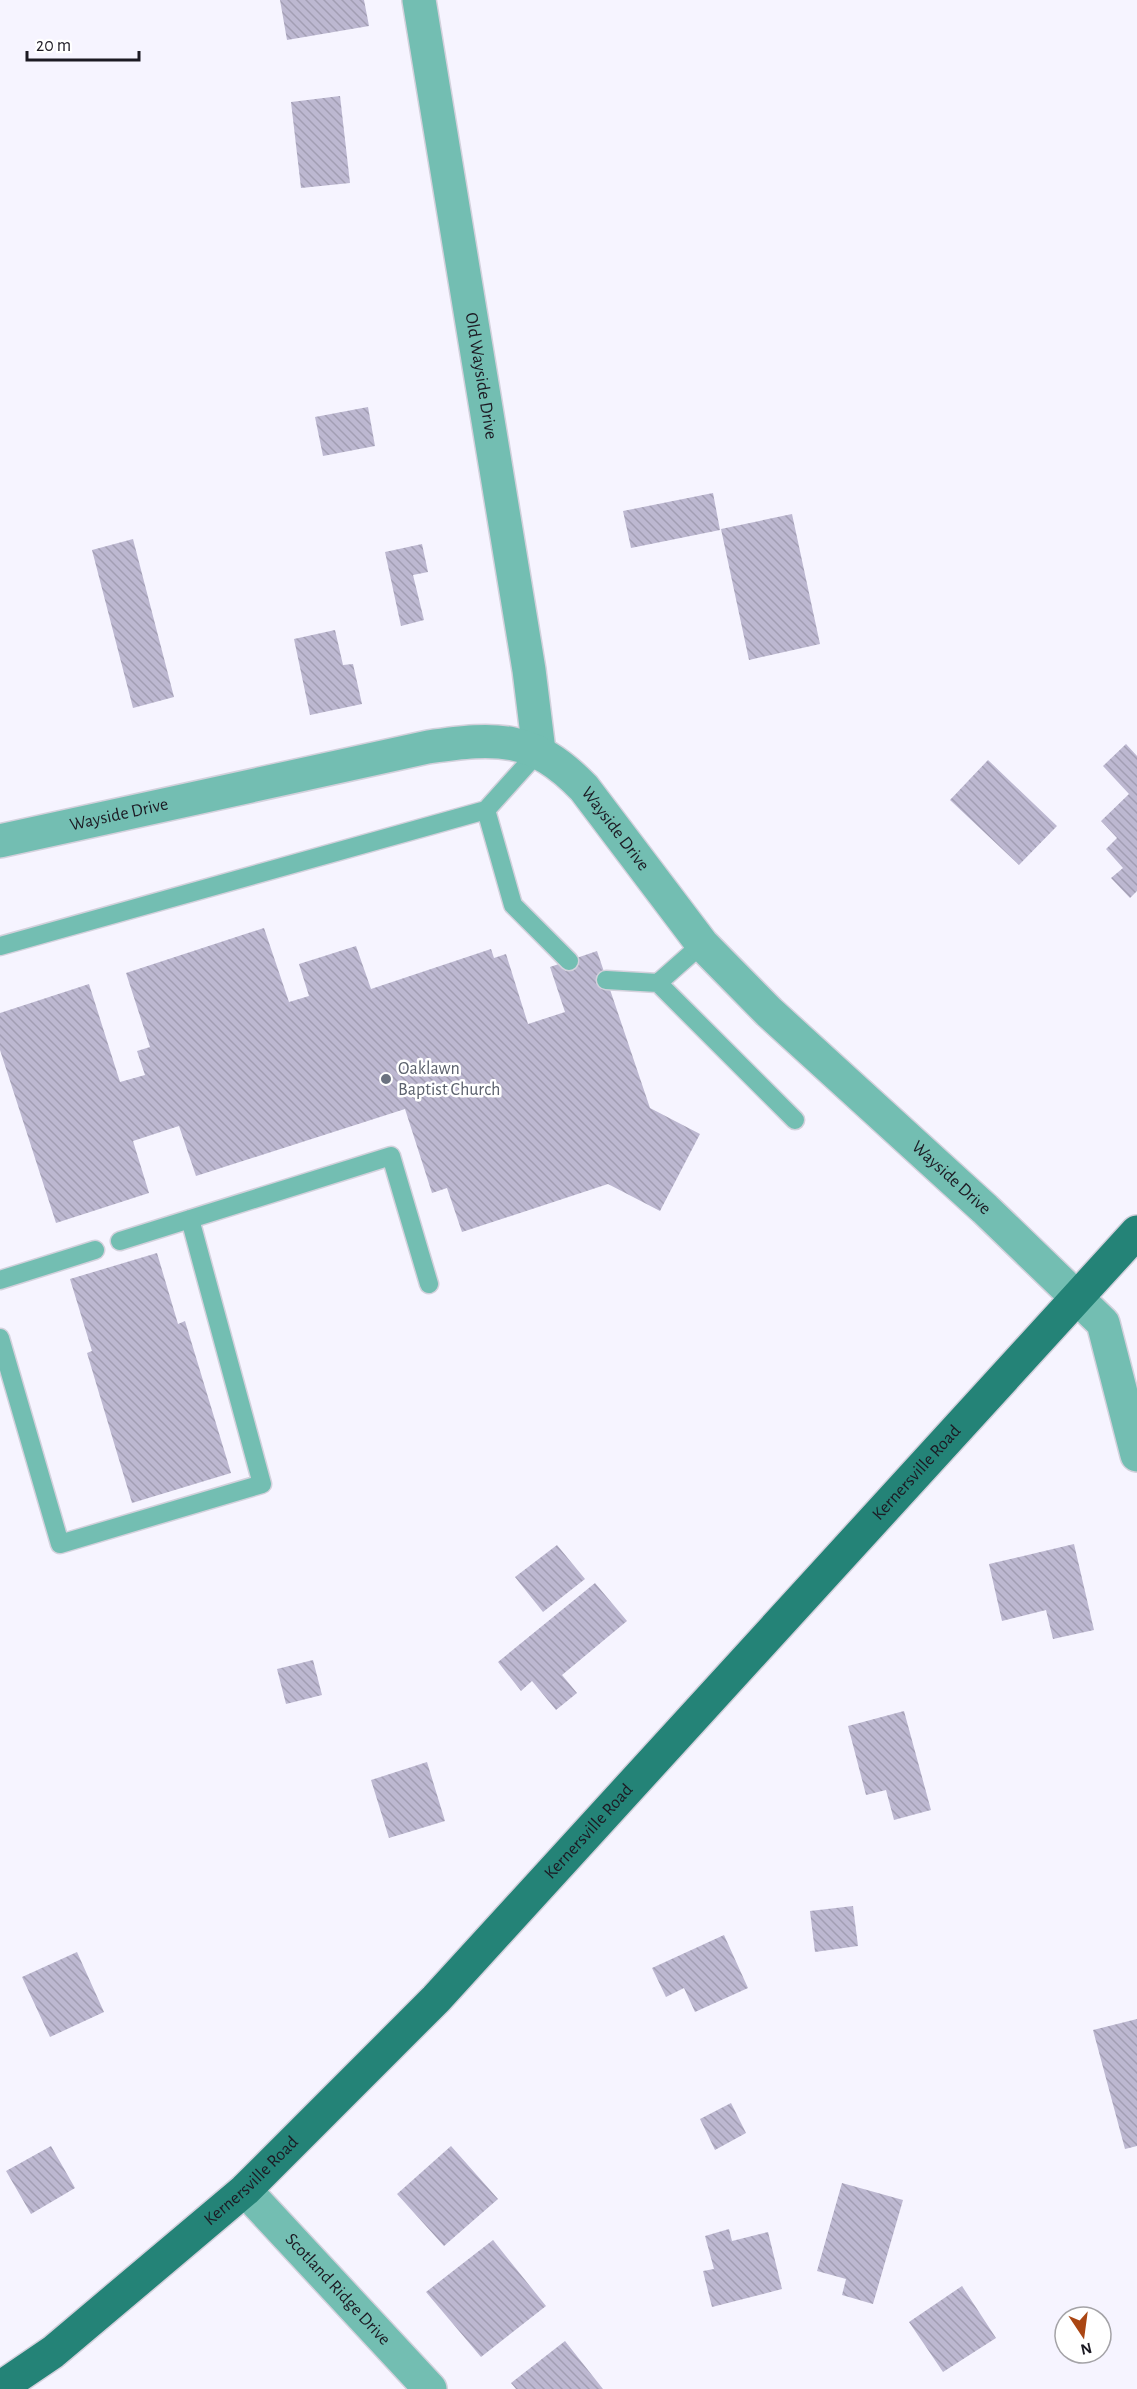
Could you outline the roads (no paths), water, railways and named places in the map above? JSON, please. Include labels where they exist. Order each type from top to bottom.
[{"type":"main road","name":"Kernersville Road","points":[[0,2388],[53,2352],[245,2190],[436,1999],[1137,1232]]},
{"type":"street","name":"Old Wayside Drive","points":[[419,0],[529,670],[539,751]]},
{"type":"street","name":"Wayside Drive","points":[[0,841],[428,747],[484,741],[518,744],[539,751],[564,767],[584,788],[702,944],[769,1012],[1103,1323],[1137,1455]]},
{"type":"street","name":"Scotland Ridge Drive","points":[[245,2190],[430,2389]]},
{"type":"lane","points":[[0,946],[486,810],[539,751]]},
{"type":"lane","points":[[486,810],[513,905],[569,961]]},
{"type":"lane","points":[[658,983],[702,944]]},
{"type":"lane","points":[[606,980],[658,983],[795,1120]]},
{"type":"lane","points":[[120,1241],[391,1155],[429,1284]]},
{"type":"lane","points":[[0,1338],[60,1544],[262,1484],[190,1220]]},
{"type":"lane","points":[[0,1280],[95,1250]]},
{"type":"place","name":"Oaklawn Baptist Church","points":[[386,1079]]}]
